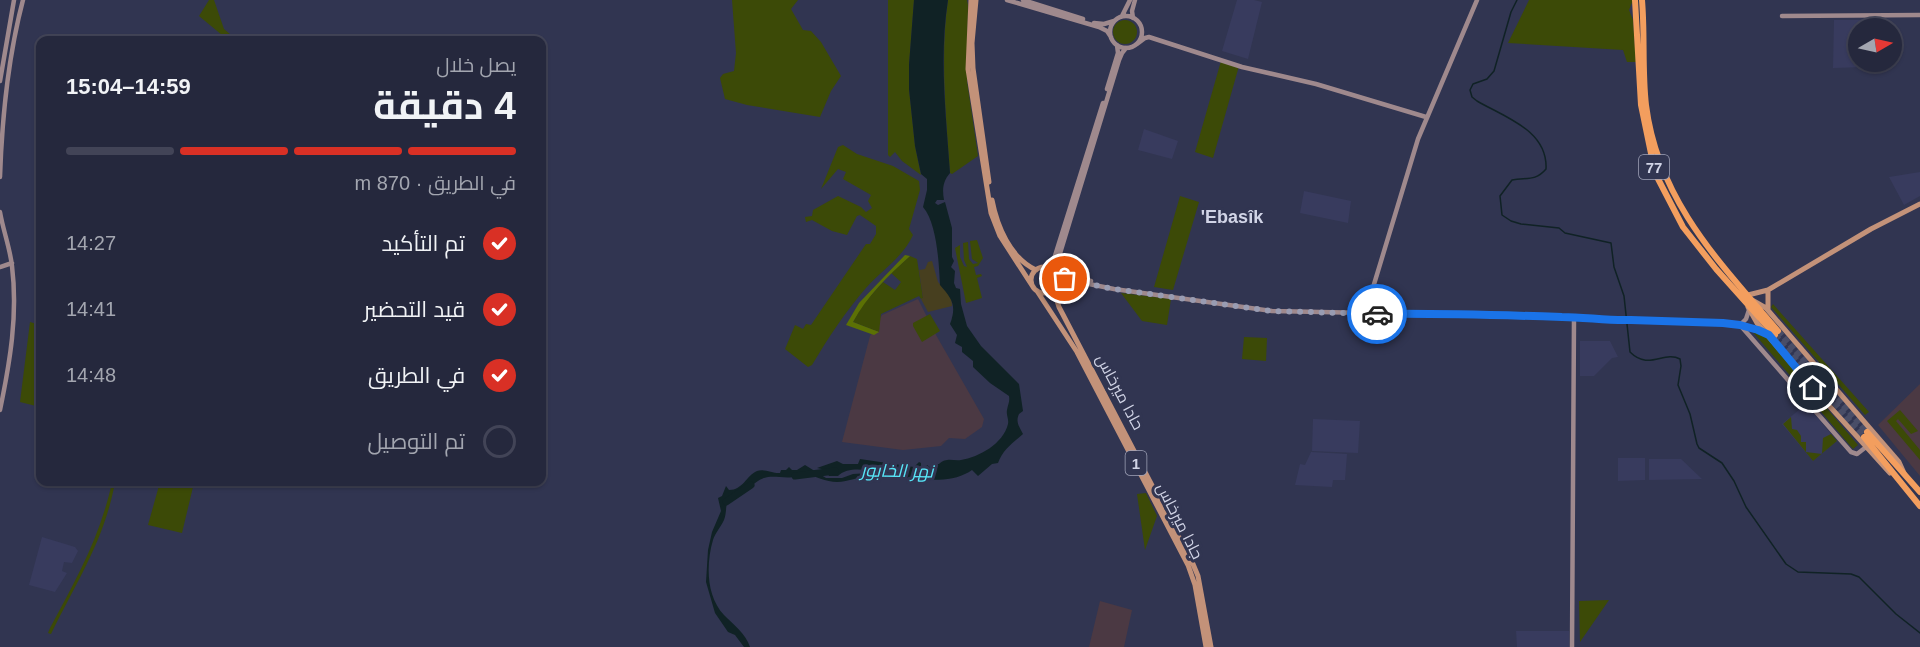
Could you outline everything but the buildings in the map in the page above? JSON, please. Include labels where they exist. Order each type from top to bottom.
[{"type":"highway","name":"77","points":[[1635,0],[1641,105],[1655,173],[1683,227],[1774,334]]},
{"type":"highway","name":"77","points":[[1642,0],[1646,104],[1660,162],[1670,188],[1693,227],[1749,303]]},
{"type":"highway","points":[[1866,434],[1902,477],[1920,506]]},
{"type":"highway","points":[[1902,477],[1920,492]]},
{"type":"main road","points":[[0,81],[14,0]]},
{"type":"main road","points":[[0,177],[1,145],[10,72],[23,0]]},
{"type":"main road","points":[[976,0],[972,43],[973,74],[993,204],[1007,241],[1024,263],[1036,270]]},
{"type":"main road","points":[[1007,0],[1099,27],[1107,31],[1117,45],[1126,48]]},
{"type":"main road","points":[[1023,0],[1095,23],[1114,21],[1122,16],[1132,0]]},
{"type":"main road","points":[[1132,0],[1134,18]]},
{"type":"main road","points":[[1365,314],[1426,117],[1477,0]]},
{"type":"main road","name":"جادا ميرخاس","points":[[970,2],[969,81],[994,223],[1004,242],[1077,352],[1188,565],[1195,585],[1206,647]]},
{"type":"main road","points":[[1782,16],[1920,15]]},
{"type":"main road","points":[[1122,16],[1134,18],[1140,23],[1141,38],[1137,44]]},
{"type":"main road","points":[[1111,37],[1110,28],[1114,21]]},
{"type":"main road","points":[[1142,30],[1154,40]]},
{"type":"main road","points":[[1114,289],[1054,273],[1043,267],[1031,276],[1035,289],[1046,292],[1053,288],[1056,281],[1054,273],[1116,70],[1126,48],[1149,37],[1242,66],[1316,84],[1426,117]]},
{"type":"main road","points":[[1048,268],[1054,259],[1075,192],[1116,58],[1117,45]]},
{"type":"main road","points":[[1740,325],[1746,319],[1749,303],[1768,290],[1871,229],[1920,204]]},
{"type":"main road","points":[[0,212],[12,263],[15,302],[14,328],[0,410]]},
{"type":"main road","points":[[0,267],[12,263]]},
{"type":"main road","points":[[1056,281],[1067,279],[1114,289],[1272,311],[1574,317],[1619,321],[1740,325],[1774,334],[1821,397],[1892,475],[1902,477],[1899,462],[1817,365],[1768,310],[1749,303]]},
{"type":"main road","name":"حادا ميرخاس","points":[[1053,288],[1059,307],[1193,564],[1198,576],[1211,647]]},
{"type":"main road","points":[[1768,290],[1768,310]]},
{"type":"main road","points":[[1572,647],[1574,317]]},
{"type":"main road","points":[[1740,325],[1851,452],[1857,454],[1866,447]]},
{"type":"main road","points":[[1804,377],[1812,381],[1818,379],[1820,372],[1817,365]]},
{"type":"main road","points":[[1821,397],[1822,384],[1835,386]]},
{"type":"shaded area","points":[[1237,0],[1262,2],[1248,59],[1222,51]]},
{"type":"shaded area","points":[[1834,20],[1848,20],[1848,68],[1833,68]]},
{"type":"shaded area","points":[[1144,129],[1178,141],[1172,159],[1138,150]]},
{"type":"shaded area","points":[[1920,172],[1920,196],[1904,205],[1889,177]]},
{"type":"shaded area","points":[[1304,191],[1351,201],[1348,223],[1300,213]]},
{"type":"shaded area","points":[[918,299],[984,419],[982,427],[965,439],[949,438],[941,446],[903,450],[842,442],[870,336],[882,315]]},
{"type":"shaded area","points":[[1580,341],[1610,341],[1618,357],[1612,358],[1594,376],[1580,376]]},
{"type":"shaded area","points":[[1920,384],[1920,476],[1878,425]]},
{"type":"shaded area","points":[[1806,404],[1837,441],[1813,461],[1782,424]]},
{"type":"shaded area","points":[[1313,419],[1360,421],[1358,453],[1312,451]]},
{"type":"shaded area","points":[[1311,452],[1347,454],[1345,480],[1333,480],[1332,487],[1295,485],[1300,464],[1305,465]]},
{"type":"shaded area","points":[[1618,458],[1645,458],[1645,480],[1618,481]]},
{"type":"shaded area","points":[[1649,459],[1681,459],[1702,479],[1649,480]]},
{"type":"shaded area","points":[[42,537],[75,547],[78,551],[72,563],[64,562],[62,571],[67,573],[55,592],[29,585]]},
{"type":"shaded area","points":[[1100,601],[1132,610],[1124,647],[1089,647]]},
{"type":"shaded area","points":[[1516,631],[1569,631],[1569,647],[1517,647]]},
{"type":"green space","points":[[209,0],[214,0],[224,29],[232,36],[223,36],[199,16]]},
{"type":"green space","points":[[732,0],[798,0],[791,9],[803,30],[811,31],[821,42],[841,76],[831,91],[820,117],[725,99],[720,78],[723,74],[734,71],[736,53]]},
{"type":"green space","points":[[888,0],[914,0],[909,89],[915,146],[921,175],[902,161],[895,152],[890,157],[888,155]]},
{"type":"green space","points":[[948,0],[967,0],[968,5],[967,81],[978,156],[952,174],[950,173],[944,43]]},
{"type":"green space","points":[[1529,0],[1633,0],[1629,10],[1633,20],[1636,62],[1627,62],[1623,50],[1508,43]]},
{"type":"green space","points":[[1125,20],[1134,23],[1137,32],[1134,41],[1125,44],[1116,41],[1113,32],[1116,23]]},
{"type":"green space","points":[[1221,61],[1239,66],[1213,158],[1195,152]]},
{"type":"green space","points":[[843,145],[857,154],[893,166],[919,181],[920,190],[909,229],[913,235],[898,257],[872,281],[859,297],[812,365],[808,367],[785,349],[795,325],[803,329],[806,324],[811,325],[866,244],[870,244],[876,234],[876,226],[860,215],[857,216],[847,235],[832,231],[812,220],[806,222],[805,217],[812,216],[813,210],[838,196],[861,207],[866,212],[872,208],[868,201],[871,195],[843,179],[846,172],[838,169],[821,189],[838,147]]},
{"type":"green space","points":[[1180,196],[1199,202],[1173,290],[1154,287]]},
{"type":"green space","points":[[977,240],[983,258],[978,266],[974,267],[976,275],[981,274],[982,276],[977,278],[982,298],[966,303],[955,248],[960,245],[960,257],[964,266],[967,267],[964,260],[963,243],[968,242],[969,259],[973,264],[978,263],[972,259],[970,241]]},
{"type":"green space","points":[[905,255],[910,256],[871,295],[853,322],[879,332],[874,335],[846,325],[859,303]]},
{"type":"green space","points":[[910,256],[917,259],[923,298],[919,296],[881,314],[879,332],[853,322],[862,305],[883,282],[895,290],[901,282],[891,273]]},
{"type":"green space","points":[[1121,293],[1171,299],[1167,325],[1142,321]]},
{"type":"green space","points":[[1773,304],[1869,412],[1865,415],[1771,307]]},
{"type":"green space","points":[[930,314],[940,331],[922,342],[913,323]]},
{"type":"green space","points":[[30,322],[36,324],[36,406],[20,402]]},
{"type":"green space","points":[[1751,330],[1767,338],[1858,445],[1853,449]]},
{"type":"green space","points":[[1244,337],[1267,338],[1266,361],[1242,359]]},
{"type":"green space","points":[[1900,410],[1918,431],[1911,434],[1898,419],[1896,421],[1920,450],[1920,460],[1887,421]]},
{"type":"green space","points":[[1791,417],[1792,429],[1797,430],[1801,436],[1801,442],[1806,442],[1806,452],[1821,454],[1813,461],[1783,424]]},
{"type":"green space","points":[[1831,434],[1837,441],[1822,453],[1823,438]]},
{"type":"green space","points":[[111,486],[114,486],[97,542],[51,634],[48,633],[78,575],[107,502]]},
{"type":"green space","points":[[159,486],[193,487],[182,533],[148,525]]},
{"type":"green space","points":[[1146,493],[1157,516],[1145,550],[1137,494]]},
{"type":"green space","points":[[1609,600],[1580,642],[1579,601]]},
{"type":"sand","points":[[932,261],[938,282],[951,296],[952,306],[928,312],[921,299],[923,298],[919,270],[925,269],[928,262]]},
{"type":"water","name":"نهر الخابور","points":[[914,0],[948,0],[944,64],[950,173],[944,185],[944,200],[937,200],[935,203],[938,205],[945,202],[952,228],[954,261],[951,267],[955,271],[956,288],[960,289],[961,304],[967,326],[981,346],[1019,384],[1023,411],[1019,414],[1018,425],[1023,434],[1012,443],[998,463],[992,464],[978,476],[972,470],[952,478],[937,480],[918,474],[908,477],[878,471],[875,476],[837,482],[804,473],[794,477],[764,478],[732,496],[728,502],[724,520],[713,540],[709,559],[709,579],[718,607],[742,634],[750,647],[744,647],[735,635],[728,632],[715,613],[706,582],[708,550],[712,532],[721,511],[718,498],[722,496],[726,486],[729,490],[738,488],[753,473],[760,470],[780,473],[781,470],[789,467],[797,470],[805,465],[826,478],[842,478],[853,474],[869,473],[866,470],[855,470],[838,476],[829,476],[826,470],[817,468],[837,461],[843,464],[858,464],[860,459],[914,467],[919,462],[921,468],[925,470],[927,465],[931,468],[933,464],[947,460],[961,460],[982,453],[1001,438],[1008,424],[1009,396],[973,367],[973,361],[962,352],[962,347],[955,343],[957,335],[950,324],[953,312],[952,303],[940,285],[934,233],[928,214],[923,207],[927,179],[921,174],[915,146],[909,89]]},
{"type":"waterway","points":[[1517,0],[1511,12],[1494,71],[1487,79],[1473,84],[1470,90],[1472,97],[1477,101],[1511,119],[1532,135],[1540,144],[1545,156],[1546,169],[1538,176],[1512,180],[1500,196],[1502,215],[1521,224],[1559,228],[1565,233],[1611,243],[1614,267],[1624,296],[1630,352],[1644,360],[1668,357],[1680,359],[1678,385],[1690,414],[1699,448],[1722,463],[1734,481],[1746,507],[1786,564],[1798,572],[1851,574],[1859,577],[1896,614],[1920,633]]},
{"type":"waterway","name":"نهر الخابور","points":[[795,476],[835,471]]},
{"type":"waterway","name":"نهر الخابور","points":[[903,474],[927,475]]},
{"type":"waterway","name":"نهر الخابور","points":[[726,502],[751,485]]},
{"type":"tunnel","points":[[1778,331],[1867,432]]},
{"type":"tunnel","points":[[1775,335],[1864,437]]},
{"type":"way so far","points":[[1065,279],[1114,289],[1272,311],[1377,314]]},
{"type":"district","name":"'Ebasîk","points":[[1232,217]]},
{"type":"route","points":[[1377,314],[1574,317],[1616,321],[1740,325],[1769,335],[1813,388]]}]
